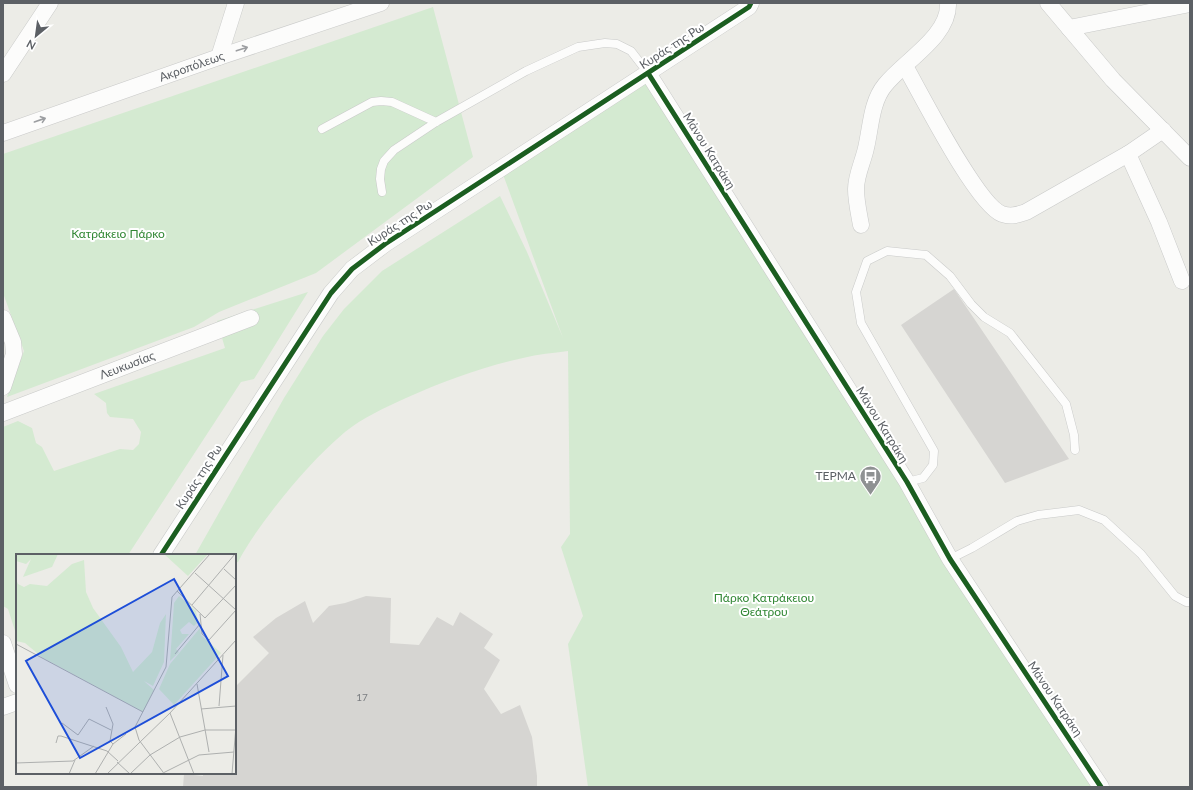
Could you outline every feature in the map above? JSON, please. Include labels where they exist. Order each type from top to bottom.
[{"type":"street","points":[[3,74],[50,3]]},
{"type":"street","points":[[219,57],[236,3]]},
{"type":"street","name":"Ακροπόλεως","points":[[3,133],[219,57],[381,3]]},
{"type":"street","points":[[861,226],[856,191],[857,178],[866,149],[877,98],[885,85],[941,30],[949,11],[948,3]]},
{"type":"street","points":[[1048,3],[1113,80],[1190,158]]},
{"type":"street","points":[[1069,28],[1190,4]]},
{"type":"street","name":"Κυράς της Ρω","points":[[162,554],[307,329],[331,294],[352,269],[385,244],[750,5]]},
{"type":"street","points":[[905,66],[976,189],[991,207],[1001,214],[1014,216],[1026,212],[1128,154],[1163,130]]},
{"type":"street","name":"Μάνου Κατράκη","points":[[648,73],[907,482],[950,559],[1101,787]]},
{"type":"street","points":[[1128,154],[1159,222],[1182,281]]},
{"type":"street","points":[[3,318],[13,342],[14,354],[3,387]]},
{"type":"street","name":"Λευκωσίας","points":[[3,413],[251,318]]},
{"type":"street","points":[[3,643],[16,682]]},
{"type":"street","points":[[3,707],[16,702]]},
{"type":"lane","points":[[382,192],[380,179],[381,169],[384,161],[394,150],[436,122],[526,71],[578,47],[605,43],[618,44],[631,51],[648,73]]},
{"type":"lane","points":[[322,129],[372,102],[381,101],[392,102],[436,122]]},
{"type":"lane","points":[[907,482],[923,478],[933,465],[934,451],[860,323],[856,292],[867,261],[887,251],[926,255],[950,276],[984,317],[1010,333],[1066,404],[1074,435],[1075,450]]},
{"type":"lane","points":[[950,559],[1018,521],[1038,515],[1078,510],[1104,520],[1141,554],[1175,596],[1186,602],[1190,602]]},
{"type":"green space","name":"Κατράκειο Πάρκο","points":[[433,7],[473,157],[316,273],[219,312],[194,327],[7,397],[24,351],[3,293],[3,154]]},
{"type":"green space","name":"Πάρκο Κατράκειου Θεάτρου","points":[[648,73],[1093,787],[588,787],[568,644],[583,616],[561,547],[570,534],[568,351],[529,357],[478,370],[449,380],[374,413],[345,432],[308,468],[283,497],[250,541],[238,562],[236,563],[236,554],[196,554],[284,398],[323,336],[344,309],[382,271],[500,196],[527,252],[563,338],[501,169]]},
{"type":"green space","points":[[308,292],[254,379],[241,382],[129,554],[16,554],[16,634],[8,609],[3,606],[3,427],[18,421],[32,428],[36,443],[42,447],[54,471],[120,449],[133,450],[139,444],[141,432],[133,419],[110,417],[107,413],[106,403],[94,394],[225,348],[217,321]]},
{"type":"building","points":[[954,289],[1069,459],[1005,483],[901,325]]},
{"type":"building","points":[[366,596],[391,598],[390,643],[419,645],[437,617],[453,626],[460,612],[493,634],[484,648],[500,660],[484,689],[501,714],[520,705],[532,737],[537,787],[183,787],[184,774],[203,776],[203,774],[236,774],[236,686],[269,653],[253,637],[276,618],[305,601],[313,623],[329,606],[345,603]]},
{"type":"cycle path","points":[[162,554],[331,293],[352,269],[385,244],[749,7],[751,3]]},
{"type":"cycle path","points":[[648,73],[907,482],[950,559],[1101,787]]},
{"type":"place","name":"ΤΕΡΜΑ","points":[[871,496]]}]
